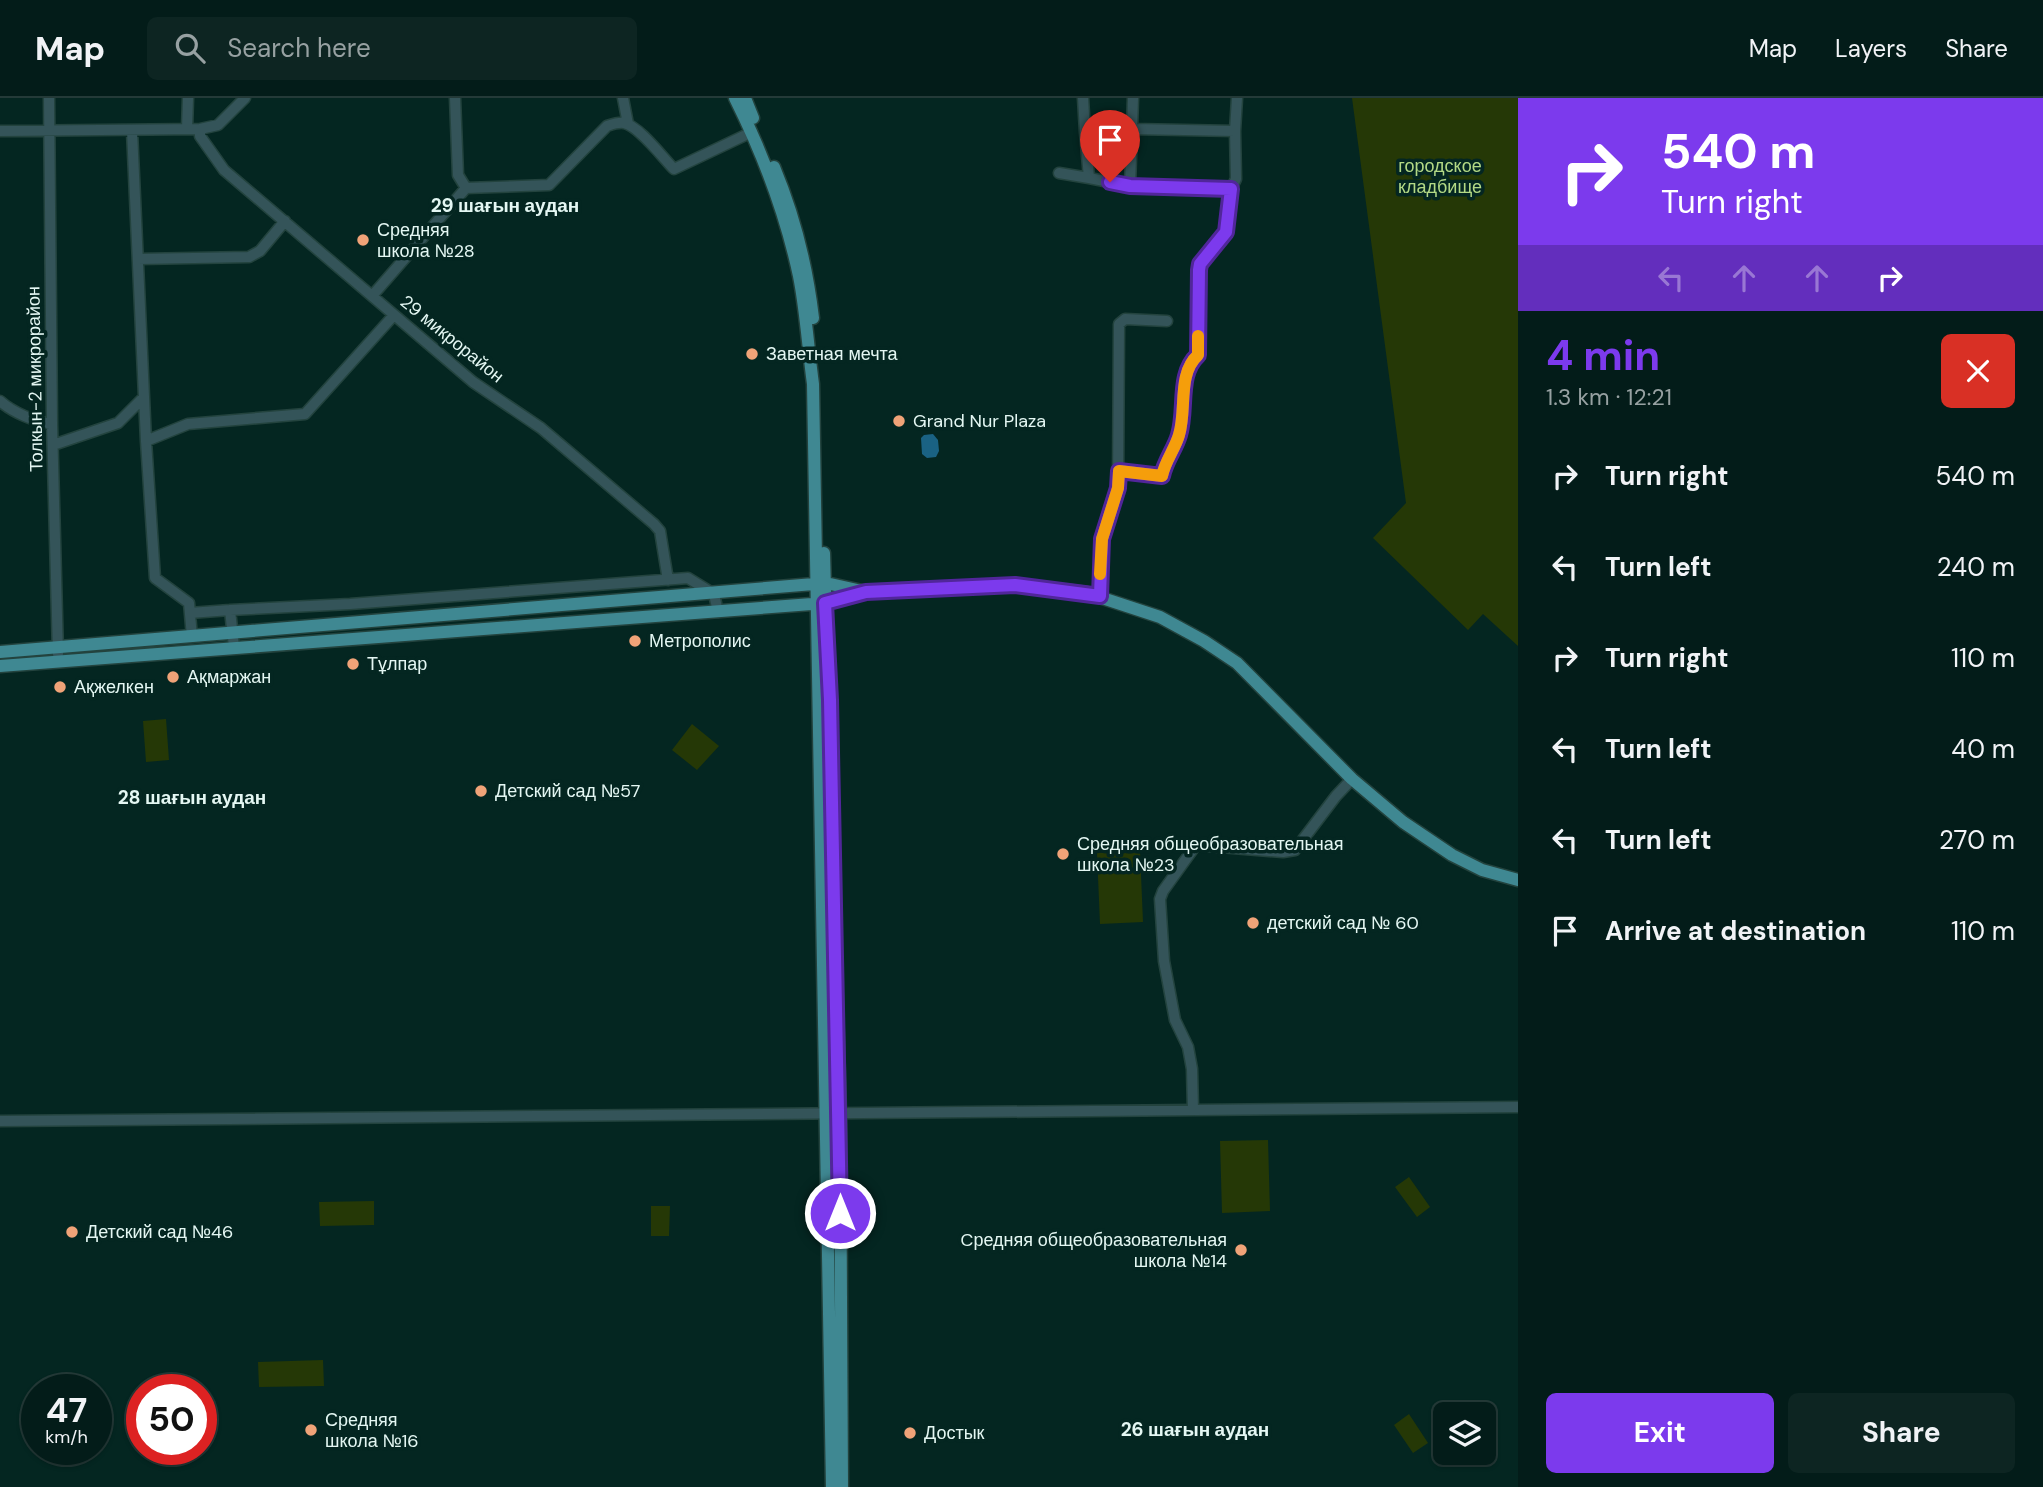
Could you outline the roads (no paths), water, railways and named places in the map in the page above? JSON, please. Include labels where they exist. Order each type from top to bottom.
[{"type":"main road","points":[[735,98],[755,131]]},
{"type":"main road","points":[[745,98],[799,276],[817,414],[832,1487]]},
{"type":"main road","points":[[0,652],[58,654],[233,640],[821,584],[866,592]]},
{"type":"main road","points":[[0,666],[58,654],[192,637],[233,640],[718,611],[821,603],[866,592],[1015,585],[1100,596],[1160,617],[1237,663],[1352,779],[1403,822],[1452,855],[1482,870],[1518,880]]},
{"type":"main road","points":[[821,603],[829,674],[840,1114],[842,1487]]},
{"type":"street","name":"Толкын-2 микрорайон","points":[[49,98],[52,424],[58,654]]},
{"type":"street","points":[[187,130],[188,98]]},
{"type":"street","points":[[0,131],[200,129],[218,125],[245,98]]},
{"type":"street","points":[[455,98],[458,175],[466,188]]},
{"type":"street","points":[[623,98],[628,124]]},
{"type":"street","points":[[1083,98],[1089,178]]},
{"type":"street","points":[[1130,186],[1133,98]]},
{"type":"street","points":[[1119,471],[1162,476],[1180,433],[1186,371],[1198,355],[1200,264],[1226,232],[1231,189],[1236,179],[1237,98]]},
{"type":"street","points":[[372,296],[466,188],[549,185],[607,126],[620,122],[628,124],[674,169],[755,131]]},
{"type":"street","name":"29 микрорайон","points":[[200,129],[200,136],[224,170],[473,382],[560,443],[653,524],[660,531],[668,579]]},
{"type":"street","points":[[1086,132],[1133,129],[1235,131]]},
{"type":"street","points":[[132,131],[155,578],[189,603],[192,637]]},
{"type":"street","points":[[1059,173],[1130,186],[1231,189]]},
{"type":"street","points":[[138,259],[249,257],[260,251],[285,221]]},
{"type":"street","points":[[146,442],[188,424],[305,414],[394,315]]},
{"type":"street","points":[[1100,596],[1102,539],[1118,488],[1119,324],[1125,319],[1167,321]]},
{"type":"street","points":[[53,445],[118,423],[144,397]]},
{"type":"street","points":[[0,401],[7,407],[52,424]]},
{"type":"street","points":[[190,613],[350,604],[688,578],[714,594],[718,611]]},
{"type":"street","points":[[230,610],[233,640]]},
{"type":"street","points":[[1193,1110],[1192,1069],[1188,1047],[1175,1020],[1164,961],[1160,899],[1163,891],[1196,845],[1283,852],[1296,850],[1352,779]]},
{"type":"street","points":[[0,1121],[1518,1107]]},
{"type":"water","points":[[933,434],[938,440],[939,451],[936,457],[927,458],[922,454],[921,438]]},
{"type":"place","name":"Средняя школа №28","points":[[363,240]]},
{"type":"place","name":"Заветная мечта","points":[[752,354]]},
{"type":"place","name":"Grand Nur Plaza","points":[[899,421]]},
{"type":"place","name":"Метрополис","points":[[635,641]]},
{"type":"place","name":"Тұлпар","points":[[353,664]]},
{"type":"place","name":"Ақмаржан","points":[[173,677]]},
{"type":"place","name":"Ақжелкен","points":[[60,687]]},
{"type":"place","name":"Детский сад №57","points":[[481,791]]},
{"type":"place","name":"Средняя общеобразовательная школа №23","points":[[1063,854]]},
{"type":"place","name":"детский сад № 60","points":[[1253,923]]},
{"type":"place","name":"Детский сад №46","points":[[72,1232]]},
{"type":"place","name":"Cредняя общеобразовательная школа №14","points":[[1241,1250]]},
{"type":"place","name":"Средняя школа №16","points":[[311,1430]]},
{"type":"place","name":"Достык","points":[[910,1433]]},
{"type":"district","name":"29 шағын аудан","points":[[505,205]]},
{"type":"district","name":"28 шағын аудан","points":[[192,797]]},
{"type":"district","name":"26 шағын аудан","points":[[1195,1429]]},
{"type":"park label","name":"городское кладбище","points":[[1440,176]]}]
